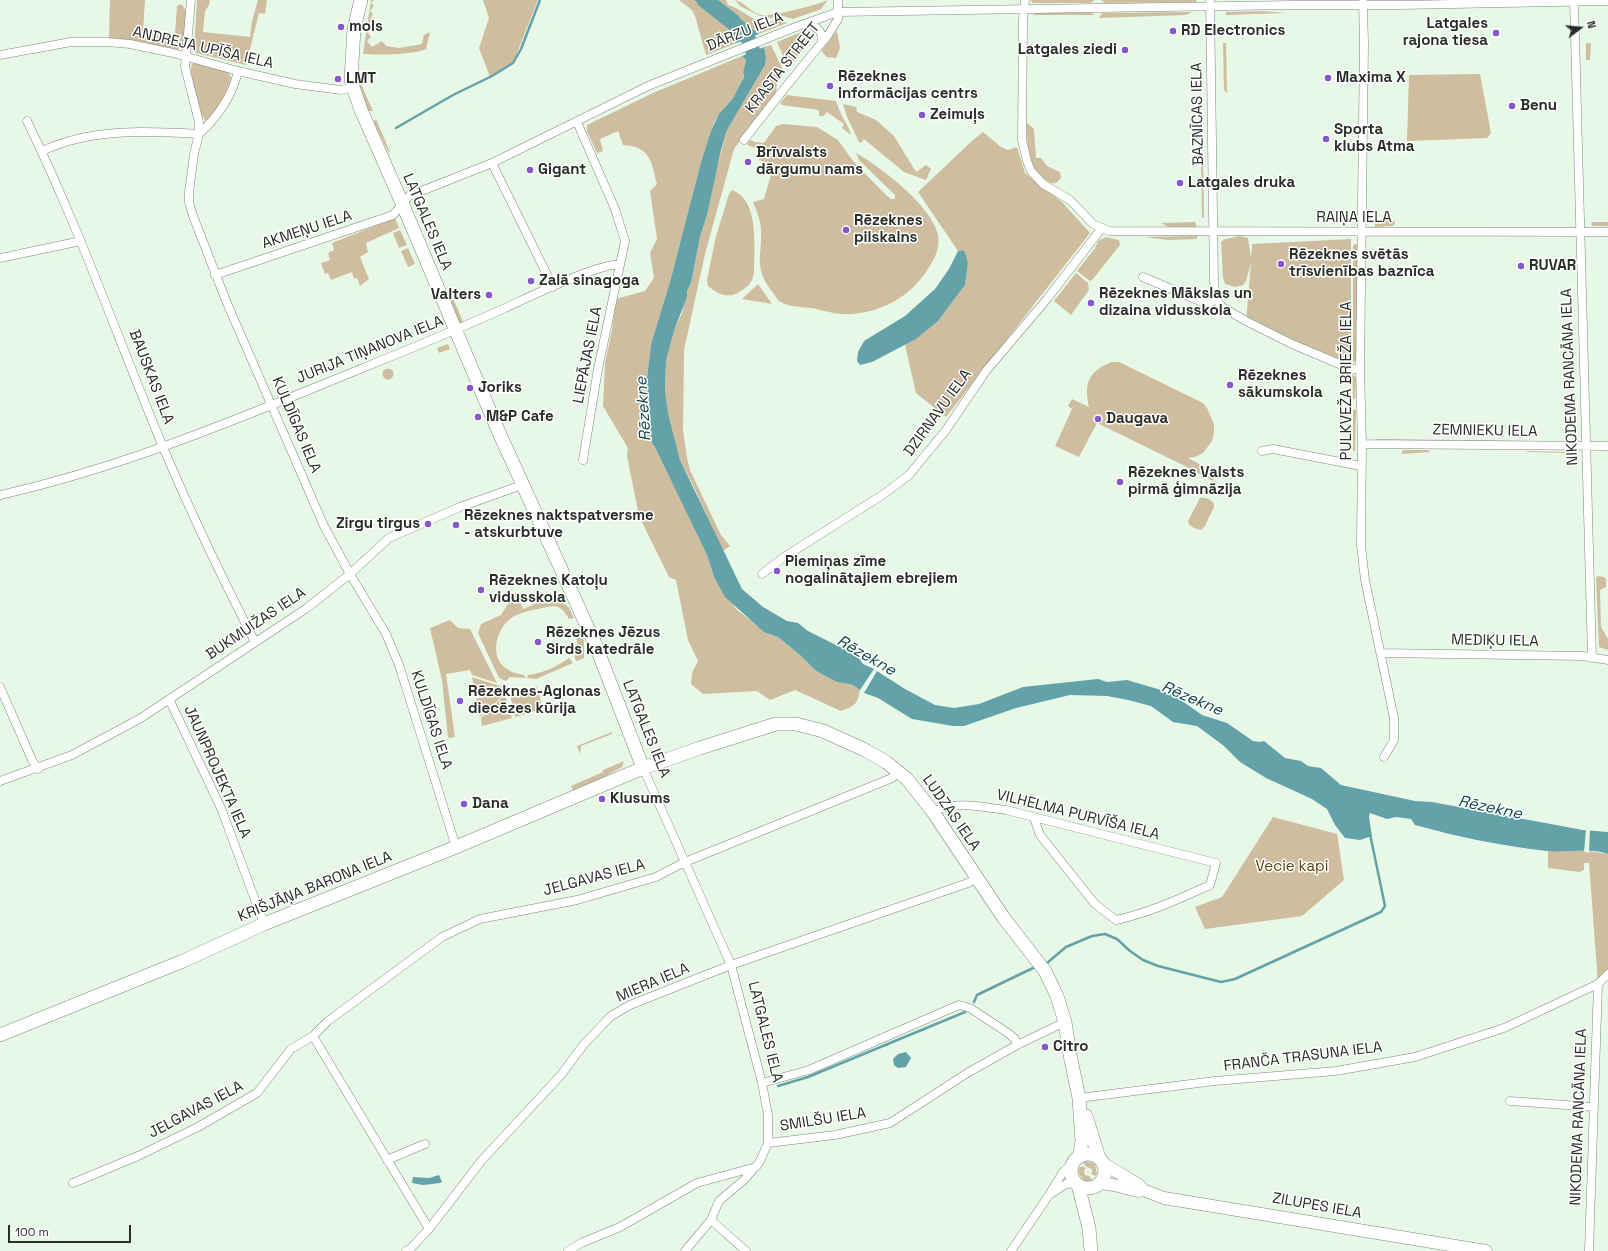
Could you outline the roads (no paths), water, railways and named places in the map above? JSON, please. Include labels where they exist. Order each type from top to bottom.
[{"type":"main road","name":"LATGALES IELA","points":[[361,0],[354,29],[352,57],[353,87],[361,110],[522,485],[596,646],[643,768]]},
{"type":"main road","name":"LUDZAS IELA","points":[[643,768],[776,724],[796,724],[823,731],[886,762],[898,772],[915,788],[933,812],[1003,917],[1045,971],[1057,996],[1065,1022],[1079,1098],[1082,1141],[1076,1160]]},
{"type":"main road","name":"KRIŠJĀŅA BARONA IELA","points":[[0,1035],[182,961],[264,924],[456,847],[643,768]]},
{"type":"main road","name":"LUDZAS IELA","points":[[1079,1098],[1101,1161]]},
{"type":"main road","points":[[1089,1228],[1077,1184],[1071,1173],[1076,1160],[1092,1155],[1101,1161],[1105,1174],[1091,1198],[1089,1228],[1091,1251]]},
{"type":"main road","name":"ZILUPES IELA","points":[[1101,1161],[1139,1185],[1143,1190]]},
{"type":"main road","points":[[1077,1184],[1086,1188],[1098,1185]]},
{"type":"main road","name":"ZILUPES IELA","points":[[1098,1185],[1114,1185],[1138,1191],[1143,1190],[1164,1198],[1486,1251]]},
{"type":"street","name":"KULDĪGAS IELA","points":[[191,0],[185,67],[199,122],[199,134],[192,166],[189,202],[215,275],[324,526],[350,574],[386,634],[399,665],[456,847]]},
{"type":"street","points":[[838,0],[838,12]]},
{"type":"street","points":[[1025,0],[1023,20],[1022,140],[1027,161],[1035,177],[1070,200],[1093,224],[1100,229]]},
{"type":"street","name":"NIKODEMA RANCĀNA IELA","points":[[1574,0],[1592,658]]},
{"type":"street","name":"DĀRZU IELA","points":[[402,203],[409,196],[492,163],[648,86],[838,12],[1024,9],[1210,3],[1608,1]]},
{"type":"street","name":"BAZNĪCAS IELA","points":[[1210,3],[1214,282],[1216,299]]},
{"type":"street","name":"PULKVEŽA BRIEŽA IELA","points":[[1363,3],[1363,232],[1360,369],[1362,444],[1362,563],[1394,718],[1394,740],[1384,757]]},
{"type":"street","name":"KRASTA STREET","points":[[744,140],[822,42],[838,19],[838,12]]},
{"type":"street","points":[[804,24],[811,25],[819,30],[822,35],[822,42]]},
{"type":"street","name":"ANDREJA UPĪŠA IELA","points":[[0,55],[37,50],[71,42],[84,41],[130,44],[186,56],[238,71],[295,84],[341,90],[353,87]]},
{"type":"street","points":[[42,151],[68,142],[116,133],[157,132],[199,134],[212,123],[225,102],[234,84],[238,71]]},
{"type":"street","name":"BAUSKAS IELA","points":[[28,121],[81,241],[164,447],[225,584],[255,642]]},
{"type":"street","name":"LIEPĀJAS IELA","points":[[577,122],[615,209],[624,234],[624,247],[598,369],[583,460]]},
{"type":"street","points":[[492,163],[553,287]]},
{"type":"street","name":"AKMEŅU IELA","points":[[215,275],[386,218],[393,215],[402,203]]},
{"type":"street","name":"RAIŅA IELA","points":[[1100,229],[1109,231],[1608,232]]},
{"type":"street","name":"DZIRNAVU IELA","points":[[762,574],[784,557],[884,494],[909,475],[946,430],[986,371],[1047,299],[1100,229]]},
{"type":"street","points":[[0,258],[81,241]]},
{"type":"street","name":"JURIJA TIŅANOVA IELA","points":[[0,495],[38,486],[164,447],[272,405],[455,330],[603,267],[614,264],[620,266]]},
{"type":"street","points":[[1143,277],[1207,304],[1216,299],[1222,307],[1236,316],[1292,344],[1351,369],[1360,369]]},
{"type":"street","name":"ZEMNIEKU IELA","points":[[1362,444],[1608,446]]},
{"type":"street","points":[[1262,451],[1273,449],[1361,466]]},
{"type":"street","name":"BUKMUIŽAS IELA","points":[[0,781],[38,769],[72,755],[141,718],[307,608],[350,574],[390,538],[460,507],[522,485]]},
{"type":"street","name":"MEDIĶU IELA","points":[[1381,653],[1575,656],[1608,660]]},
{"type":"street","points":[[0,687],[32,760],[38,769]]},
{"type":"street","name":"JAUNPROJEKTA IELA","points":[[169,699],[221,808],[264,924]]},
{"type":"street","name":"LATGALES IELA","points":[[643,768],[730,965],[741,1000],[762,1083],[768,1115],[768,1143]]},
{"type":"street","name":"JELGAVAS IELA","points":[[73,1183],[138,1156],[198,1127],[257,1093],[291,1049],[313,1036],[328,1021],[442,937],[480,919],[576,900],[656,877],[685,862],[892,778],[898,772]]},
{"type":"street","name":"VILHELMA PURVĪŠA IELA","points":[[933,812],[940,808],[953,806],[974,806],[1006,810],[1216,863],[1210,885],[1166,906],[1116,920],[1095,904],[1040,835],[1034,818]]},
{"type":"street","name":"MIERA IELA","points":[[406,1251],[411,1248],[429,1229],[482,1160],[561,1074],[584,1044],[611,1016],[630,1006],[730,965],[968,883],[977,878]]},
{"type":"street","name":"FRANČA TRASUNA IELA","points":[[1079,1098],[1215,1081],[1336,1071],[1415,1057],[1504,1028],[1598,984],[1608,974]]},
{"type":"street","name":"NIKODEMA RANCĀNA IELA","points":[[1589,1251],[1598,984]]},
{"type":"street","points":[[762,1083],[809,1070],[959,1005],[970,1008],[1008,1033],[1015,1039],[1017,1045]]},
{"type":"street","name":"SMILŠU IELA","points":[[685,1251],[711,1220],[719,1201],[744,1180],[756,1167],[768,1143],[835,1136],[890,1123],[969,1072],[1017,1045],[1065,1022]]},
{"type":"street","points":[[313,1036],[429,1229]]},
{"type":"street","points":[[1510,1101],[1594,1106]]},
{"type":"street","points":[[388,1160],[425,1144]]},
{"type":"street","points":[[1011,1251],[1063,1172],[1076,1160]]},
{"type":"street","points":[[568,1251],[581,1243],[620,1227],[697,1183],[756,1167]]},
{"type":"street","points":[[1049,1195],[1066,1184],[1077,1184]]},
{"type":"street","points":[[711,1220],[746,1251]]},
{"type":"water","points":[[694,0],[718,0],[759,34],[737,43],[728,27],[720,17]]},
{"type":"water","points":[[764,47],[766,57],[765,65],[727,130],[721,150],[707,215],[700,237],[691,283],[687,291],[687,297],[675,328],[666,360],[665,390],[668,413],[680,460],[742,589],[763,607],[787,621],[798,623],[808,631],[858,657],[863,664],[874,669],[860,690],[853,685],[837,682],[816,671],[800,655],[778,637],[764,632],[725,597],[714,577],[707,555],[652,443],[647,378],[651,344],[670,282],[701,162],[711,131],[719,114],[733,98],[748,69],[748,62],[742,56]]},
{"type":"water","points":[[963,250],[968,263],[965,285],[938,321],[916,339],[872,362],[860,365],[857,361],[858,352],[864,341],[905,316],[935,289],[949,269],[958,251]]},
{"type":"water","points":[[877,671],[905,689],[935,705],[954,708],[979,704],[1023,687],[1098,679],[1107,682],[1127,680],[1161,690],[1178,698],[1202,715],[1227,723],[1253,741],[1264,741],[1285,758],[1301,761],[1308,766],[1321,768],[1341,785],[1415,801],[1432,802],[1583,830],[1608,832],[1608,854],[1593,851],[1547,851],[1497,844],[1415,825],[1411,819],[1396,817],[1387,819],[1370,813],[1369,817],[1372,836],[1360,840],[1345,838],[1335,825],[1327,809],[1312,799],[1266,778],[1240,762],[1224,746],[1197,726],[1173,722],[1151,706],[1107,696],[1070,695],[1016,708],[964,726],[953,726],[912,719],[878,698],[864,693]]},
{"type":"water","points":[[906,1052],[911,1058],[906,1067],[898,1068],[894,1065],[893,1059],[898,1054]]},
{"type":"water","points":[[439,1175],[442,1182],[440,1183],[423,1185],[412,1183],[413,1177],[429,1178]]},
{"type":"waterway","points":[[396,128],[513,63],[521,49],[540,0]]},
{"type":"waterway","name":"Rēzekne","points":[[704,0],[746,33],[755,57],[751,72]]},
{"type":"waterway","points":[[1047,963],[1066,947],[1092,936],[1105,934],[1117,939],[1143,960],[1158,966],[1221,982],[1235,979],[1381,912],[1385,906],[1370,834]]},
{"type":"waterway","points":[[974,1002],[977,995],[1033,968]]},
{"type":"waterway","points":[[778,1086],[808,1077],[965,1012]]},
{"type":"place","name":"mols","points":[[341,27]]},
{"type":"place","name":"RD Electronics","points":[[1173,31]]},
{"type":"place","name":"Latgales rajona tiesa","points":[[1496,33]]},
{"type":"place","name":"Latgales ziedi","points":[[1125,50]]},
{"type":"place","name":"Maxima X","points":[[1328,78]]},
{"type":"place","name":"LMT","points":[[338,79]]},
{"type":"place","name":"Rēzeknes informācijas centrs","points":[[830,86]]},
{"type":"place","name":"Benu","points":[[1512,106]]},
{"type":"place","name":"Zeimuļs","points":[[922,115]]},
{"type":"place","name":"Sporta klubs Atma","points":[[1326,139]]},
{"type":"place","name":"Brīvvalsts dārgumu nams","points":[[748,162]]},
{"type":"place","name":"Gigant","points":[[530,170]]},
{"type":"place","name":"Latgales druka","points":[[1180,183]]},
{"type":"place","name":"Rēzeknes pilskalns","points":[[846,230]]},
{"type":"place","name":"Rēzeknes svētās trīsvienības baznīca","points":[[1281,264]]},
{"type":"place","name":"RUVAR","points":[[1521,266]]},
{"type":"place","name":"Zalā sinagoga","points":[[531,281]]},
{"type":"place","name":"Valters","points":[[489,295]]},
{"type":"place","name":"Rēzeknes Mākslas un dizaina vidusskola","points":[[1091,303]]},
{"type":"place","name":"Rēzeknes sākumskola","points":[[1230,385]]},
{"type":"place","name":"Joriks","points":[[470,388]]},
{"type":"place","name":"M&P Cafe","points":[[478,417]]},
{"type":"place","name":"Daugava","points":[[1098,419]]},
{"type":"place","name":"Rēzeknes Valsts pirmā ģimnāzija","points":[[1120,482]]},
{"type":"place","name":"Zirgu tirgus","points":[[428,524]]},
{"type":"place","name":"Rēzeknes naktspatversme - atskurbtuve","points":[[456,525]]},
{"type":"place","name":"Piemiņas zīme nogalinātajiem ebrejiem","points":[[777,571]]},
{"type":"place","name":"Rēzeknes Katoļu vidusskola","points":[[481,590]]},
{"type":"place","name":"Rēzeknes Jēzus Sirds katedrāle","points":[[538,642]]},
{"type":"place","name":"Rēzeknes-Aglonas diecēzes kūrija","points":[[460,701]]},
{"type":"place","name":"Klusums","points":[[602,799]]},
{"type":"place","name":"Dana","points":[[464,804]]},
{"type":"place","name":"Citro","points":[[1045,1047]]},
{"type":"park label","name":"Vecie kapi","points":[[1292,867]]}]
